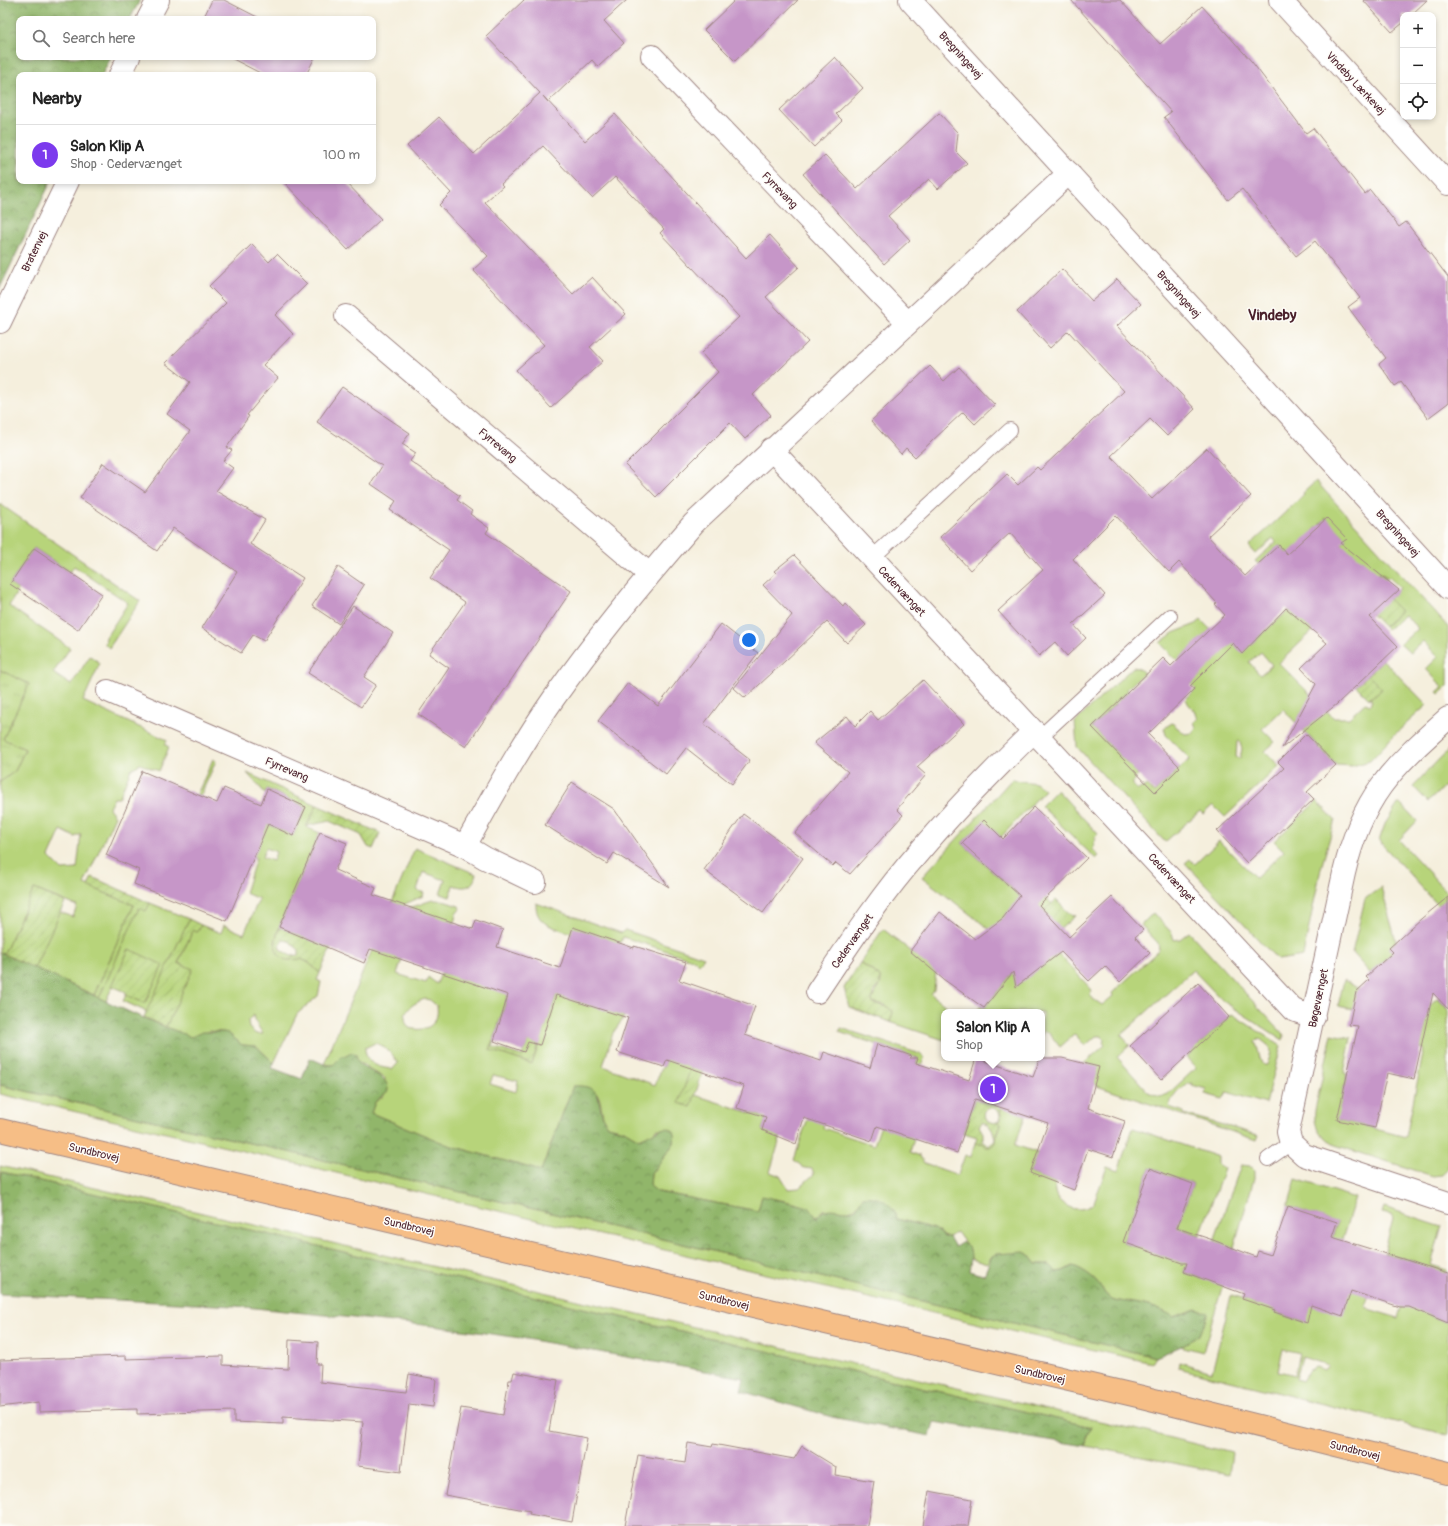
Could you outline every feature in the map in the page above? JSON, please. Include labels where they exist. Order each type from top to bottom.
[{"type":"main road","name":"Sundbrovej","points":[[0,1130],[1142,1397],[1448,1473]]},
{"type":"street","points":[[150,16],[158,0]]},
{"type":"street","name":"Bregningevej","points":[[910,0],[1448,588]]},
{"type":"street","name":"Vindeby Lærkevej","points":[[1280,0],[1448,184]]},
{"type":"street","name":"Fyrrevang","points":[[652,56],[908,323]]},
{"type":"street","points":[[121,72],[127,60]]},
{"type":"street","points":[[465,846],[510,767],[554,699],[599,636],[649,574],[694,523],[771,449],[1069,173]]},
{"type":"street","name":"Bratenvej","points":[[0,322],[67,184]]},
{"type":"street","name":"Fyrrevang","points":[[346,316],[649,574]]},
{"type":"street","name":"Cedervænget","points":[[771,449],[871,559],[1037,734],[1293,1010],[1314,1017]]},
{"type":"street","name":"Fyrrevang","points":[[108,692],[465,846],[485,858],[535,882]]},
{"type":"street","name":"Bøgevænget","points":[[1291,1143],[1288,1127],[1314,1017],[1349,853],[1362,816],[1378,788],[1389,775],[1404,758],[1448,718]]},
{"type":"street","name":"Cedervænget","points":[[817,992],[858,930],[918,852],[974,790],[1037,734]]},
{"type":"street","points":[[1291,1143],[1304,1155],[1448,1203]]},
{"type":"lane","points":[[871,559],[1010,430]]},
{"type":"lane","points":[[1037,734],[1170,616]]},
{"type":"lane","points":[[1268,1158],[1291,1143]]},
{"type":"green space","points":[[0,0],[140,0],[132,16],[16,16],[16,60],[110,60],[104,72],[16,72],[16,184],[50,184],[0,288]]},
{"type":"green space","points":[[1316,481],[1448,627],[1448,686],[1439,694],[1437,692],[1443,687],[1426,669],[1438,657],[1423,641],[1410,653],[1400,644],[1418,629],[1405,615],[1387,630],[1384,627],[1401,611],[1389,599],[1400,588],[1390,577],[1388,578],[1380,573],[1322,622],[1279,663],[1334,718],[1349,718],[1365,703],[1370,705],[1372,700],[1369,699],[1382,689],[1368,675],[1383,660],[1427,705],[1395,734],[1370,761],[1352,766],[1336,765],[1283,709],[1262,729],[1275,742],[1265,751],[1279,766],[1225,817],[1213,805],[1203,814],[1200,811],[1165,842],[1077,747],[1075,722],[1133,667],[1138,668],[1144,673],[1092,727],[1138,774],[1133,782],[1133,785],[1138,790],[1147,785],[1154,793],[1190,759],[1166,735],[1164,728],[1172,723],[1185,734],[1193,733],[1196,727],[1194,722],[1198,719],[1193,709],[1185,700],[1196,689],[1183,676],[1188,671],[1160,643],[1173,633],[1196,624],[1201,620],[1220,639],[1252,643],[1289,610],[1308,576],[1279,545],[1258,564],[1255,561],[1276,542],[1273,538],[1256,554],[1249,546],[1304,495],[1303,493]],"holes":[[[1326,518],[1347,539],[1333,552],[1313,531]],[[1261,652],[1272,665],[1260,675],[1249,662]],[[1239,740],[1242,749],[1240,758],[1236,757],[1237,741]]]},
{"type":"green space","points":[[0,504],[140,601],[109,648],[105,644],[106,637],[128,603],[74,566],[70,572],[34,548],[10,584],[18,590],[9,606],[70,648],[53,673],[71,685],[90,656],[100,663],[83,701],[167,740],[165,745],[169,747],[159,771],[140,764],[131,769],[119,798],[114,798],[109,808],[115,816],[84,884],[134,905],[94,995],[34,968],[60,912],[73,917],[77,906],[34,889],[4,954],[0,952],[0,782],[15,771],[25,749],[3,739],[29,684],[0,670]],"holes":[[[61,830],[75,837],[81,834],[77,869],[62,870],[49,857]]]},
{"type":"green space","points":[[1380,573],[1388,578],[1381,585],[1389,599],[1401,611],[1384,627],[1354,596]]},
{"type":"green space","points":[[0,670],[29,684],[3,739],[25,749],[15,771],[0,782]]},
{"type":"green space","points":[[1368,675],[1382,689],[1369,699],[1356,686]]},
{"type":"green space","points":[[1448,750],[1448,783],[1428,802],[1413,786]]},
{"type":"green space","points":[[213,759],[216,761],[191,817],[176,841]]},
{"type":"green space","points":[[247,773],[317,805],[306,827],[320,833],[279,927],[275,942],[278,954],[290,960],[299,959],[310,964],[320,973],[317,980],[321,982],[318,996],[297,1014],[274,1063],[256,1046],[242,1045],[228,1033],[209,1031],[192,1038],[166,1027],[192,969],[178,963],[193,930],[197,932],[201,925],[221,933],[224,925],[244,934],[259,899],[245,893],[256,858],[246,853],[226,829],[240,795],[254,806],[254,818],[293,835],[306,807],[267,789],[265,793]],"holes":[[[266,848],[276,852],[273,861],[262,857]],[[254,1015],[256,1023],[263,1034],[256,1034],[249,1028],[248,1020]]]},
{"type":"green space","points":[[1013,778],[1015,780],[1036,783],[1045,790],[1001,837],[984,821],[962,843],[1026,902],[1044,896],[1052,904],[1019,933],[1045,939],[1092,990],[1090,994],[1093,999],[1102,1005],[1113,996],[1112,993],[1159,950],[1158,943],[1141,925],[1153,913],[1172,933],[1174,940],[1180,939],[1189,932],[1284,1035],[1283,1040],[1223,1001],[1193,970],[1121,1035],[1130,1045],[1117,1057],[1148,1092],[1160,1097],[1168,1094],[1196,1068],[1186,1057],[1232,1014],[1281,1046],[1266,1104],[1227,1092],[1223,1099],[1205,1094],[1206,1089],[1192,1085],[1193,1083],[1180,1088],[1177,1091],[1169,1107],[1184,1112],[1184,1114],[1258,1135],[1256,1140],[1097,1086],[1079,1068],[1105,1045],[1103,1043],[1104,1040],[1102,1036],[1096,1036],[1085,1046],[1075,1034],[1060,1047],[1049,1033],[1045,1032],[1045,1009],[978,1009],[981,1006],[984,1008],[1015,970],[989,929],[922,877]],"holes":[[[1259,1038],[1270,1047],[1271,1053],[1267,1065],[1263,1065],[1255,1042]]]},
{"type":"green space","points":[[1057,790],[1098,834],[1095,837],[1093,850],[1099,856],[1096,859],[1041,806]]},
{"type":"green space","points":[[1317,801],[1335,820],[1321,868],[1303,956],[1278,960],[1185,863],[1190,859],[1195,864],[1219,841],[1256,878],[1284,851],[1274,841]]},
{"type":"green space","points":[[1398,804],[1401,804],[1417,821],[1399,840],[1448,893],[1448,916],[1379,841],[1385,824]]},
{"type":"green space","points":[[317,805],[380,833],[373,849],[368,847],[361,835],[329,821],[307,826]]},
{"type":"green space","points":[[415,848],[476,874],[471,885],[461,887],[453,885],[450,897],[440,894],[445,880],[423,872],[417,890],[424,893],[423,896],[405,904],[404,906],[411,907],[437,900],[459,906],[460,909],[456,914],[454,923],[402,959],[397,974],[426,983],[428,977],[437,984],[441,973],[511,986],[490,1050],[532,1064],[564,973],[571,933],[552,927],[542,921],[537,910],[536,903],[621,933],[625,930],[704,957],[699,964],[695,960],[623,937],[618,950],[629,1010],[613,1033],[603,1066],[655,1085],[662,1067],[664,1067],[676,1031],[692,1050],[691,1107],[695,1095],[766,1119],[762,1130],[781,1135],[770,1172],[780,1176],[788,1189],[799,1188],[814,1174],[812,1169],[804,1168],[794,1160],[812,1106],[828,1111],[823,1128],[874,1145],[883,1119],[909,1085],[918,1058],[839,1032],[841,1028],[920,1054],[924,1058],[909,1105],[914,1138],[910,1152],[920,1156],[924,1163],[958,1175],[965,1155],[971,1157],[975,1143],[983,1143],[988,1147],[994,1144],[1001,1124],[998,1123],[1006,1095],[1034,1092],[1015,1145],[1038,1153],[1030,1173],[1056,1183],[1055,1190],[1057,1196],[1061,1202],[1067,1206],[1081,1209],[1088,1207],[1094,1202],[1107,1167],[1118,1171],[1133,1128],[1218,1157],[1218,1165],[1224,1169],[1200,1235],[1177,1227],[1193,1184],[1150,1168],[1123,1242],[1187,1263],[1184,1272],[1201,1278],[1241,1165],[1250,1166],[1254,1170],[1254,1179],[1203,1352],[1180,1346],[1200,1335],[1207,1313],[1196,1309],[1173,1317],[1149,1306],[1114,1300],[1107,1296],[1098,1283],[1082,1270],[1072,1266],[1063,1271],[1055,1272],[1050,1266],[1045,1264],[1036,1264],[1028,1254],[992,1256],[987,1264],[971,1259],[970,1250],[957,1232],[949,1237],[944,1237],[935,1229],[897,1219],[896,1215],[860,1201],[857,1206],[849,1211],[823,1210],[817,1218],[807,1208],[776,1199],[762,1197],[758,1211],[654,1191],[650,1186],[651,1174],[674,1143],[674,1135],[668,1130],[657,1129],[650,1135],[639,1139],[624,1130],[608,1126],[605,1122],[598,1095],[573,1086],[541,1171],[448,1145],[371,1113],[375,1102],[384,1096],[385,1078],[348,1057],[342,1056],[333,1065],[324,1064]],"holes":[[[425,999],[430,1000],[437,1006],[436,1018],[434,1022],[426,1028],[409,1028],[405,1018],[408,1010],[415,1003]],[[375,1043],[378,1044],[394,1056],[398,1063],[393,1069],[378,1066],[370,1061],[365,1048]],[[493,1075],[518,1081],[516,1092],[490,1084]]]},
{"type":"green space","points":[[92,877],[150,903],[146,911],[139,908],[99,998],[94,995],[134,905],[88,886]]},
{"type":"green space","points":[[1381,887],[1396,941],[1389,948],[1393,952],[1370,973],[1352,953],[1365,899]]},
{"type":"green space","points":[[34,889],[65,902],[34,968],[4,954]]},
{"type":"green space","points":[[1056,900],[1072,916],[1076,915],[1047,941],[1019,933]]},
{"type":"green space","points":[[150,903],[189,919],[147,1012],[123,1001],[126,995],[145,1003],[129,949],[106,1001],[99,998],[139,907]]},
{"type":"green space","points":[[189,919],[201,925],[197,932],[193,930],[178,963],[193,969],[166,1027],[144,1017]]},
{"type":"green space","points":[[280,927],[331,948],[320,973],[308,962],[301,959],[286,960],[281,957],[276,950]],"holes":[[[283,940],[289,941],[299,950],[299,955],[291,956],[281,950],[279,946]]]},
{"type":"green space","points":[[883,929],[936,971],[934,990],[931,994],[949,1009],[941,1009],[941,1039],[890,1022],[893,1012],[885,1005],[872,1002],[881,980],[878,975],[860,963]]},
{"type":"green space","points":[[129,949],[163,965],[145,1003],[126,995],[126,992],[112,986]]},
{"type":"green space","points":[[0,952],[134,1014],[191,1037],[202,1032],[228,1033],[242,1045],[256,1046],[274,1063],[272,1068],[302,1079],[310,1058],[326,1065],[333,1065],[342,1056],[346,1056],[351,1053],[356,1054],[362,1065],[379,1075],[387,1084],[388,1091],[375,1102],[371,1113],[448,1145],[541,1171],[573,1086],[584,1086],[592,1089],[596,1093],[601,1111],[608,1126],[624,1130],[639,1139],[662,1129],[667,1128],[672,1130],[674,1134],[674,1143],[651,1174],[650,1186],[658,1192],[758,1211],[762,1196],[809,1207],[817,1218],[820,1213],[828,1209],[851,1211],[856,1208],[863,1197],[875,1197],[885,1202],[893,1209],[897,1219],[935,1229],[944,1237],[949,1237],[955,1247],[963,1242],[969,1248],[971,1255],[969,1271],[984,1275],[992,1256],[996,1254],[1024,1252],[1028,1254],[1036,1264],[1045,1264],[1050,1266],[1056,1272],[1063,1271],[1073,1266],[1079,1269],[1093,1278],[1107,1296],[1114,1300],[1149,1306],[1174,1317],[1196,1309],[1208,1313],[1200,1335],[1179,1347],[1156,1357],[637,1233],[0,1085]]},
{"type":"green space","points":[[860,963],[880,977],[880,985],[873,993],[872,1002],[891,1009],[893,1012],[890,1022],[849,1007],[844,988]]},
{"type":"green space","points":[[1344,980],[1359,989],[1429,1006],[1438,999],[1448,1009],[1448,1169],[1442,1175],[1433,1176],[1335,1145],[1326,1139],[1319,1131],[1315,1122],[1315,1110],[1332,1034],[1351,1038],[1344,1073],[1347,1074],[1338,1120],[1375,1128],[1406,1137],[1424,1049],[1421,1048],[1388,1016],[1338,1006]]},
{"type":"green space","points":[[497,1031],[493,1047],[522,1056],[528,1041],[538,1044],[532,1064],[490,1050]]},
{"type":"green space","points":[[693,1061],[705,1065],[691,1107],[679,1103]]},
{"type":"green space","points":[[0,1085],[637,1233],[1156,1357],[1152,1363],[984,1325],[0,1094]]},
{"type":"green space","points":[[975,1099],[1002,1107],[1000,1112],[1002,1117],[999,1123],[1001,1124],[994,1144],[990,1147],[986,1147],[983,1143],[975,1143],[977,1137],[964,1133]],"holes":[[[987,1108],[994,1108],[998,1111],[1000,1115],[999,1121],[994,1123],[987,1120],[984,1113]],[[982,1122],[989,1126],[993,1131],[995,1139],[989,1146],[983,1141],[983,1133],[979,1126]]]},
{"type":"green space","points":[[0,1166],[1232,1453],[1229,1474],[1086,1446],[1087,1435],[1091,1427],[2,1172],[0,1181]]},
{"type":"green space","points":[[2,1172],[1091,1427],[1087,1435],[1086,1446],[934,1422],[930,1436],[832,1417],[741,1391],[744,1378],[521,1338],[433,1326],[235,1306],[0,1294],[0,1181]]},
{"type":"green space","points":[[1296,1179],[1355,1198],[1335,1262],[1346,1286],[1369,1293],[1365,1308],[1398,1318],[1415,1262],[1384,1253],[1393,1219],[1391,1215],[1382,1213],[1384,1207],[1442,1226],[1431,1265],[1447,1270],[1429,1315],[1448,1323],[1448,1435],[1178,1368],[1179,1362],[1212,1372],[1231,1296],[1275,1308],[1274,1312],[1304,1322],[1337,1223],[1288,1206]],"holes":[[[1283,1349],[1300,1353],[1295,1375],[1278,1371]],[[1302,1357],[1328,1365],[1324,1370],[1316,1367],[1308,1371],[1302,1381],[1296,1379]]]},
{"type":"building","points":[[212,0],[224,0],[255,16],[204,16]]},
{"type":"building","points":[[524,0],[627,0],[604,21],[624,43],[598,67],[592,60],[548,102],[585,141],[615,114],[746,258],[770,235],[799,267],[766,297],[808,342],[753,395],[771,415],[745,439],[730,423],[656,497],[625,465],[718,372],[701,353],[739,317],[660,233],[664,229],[615,177],[592,198],[543,146],[501,184],[503,186],[485,202],[573,294],[592,277],[626,314],[590,347],[603,361],[551,408],[516,370],[544,345],[473,270],[488,256],[439,205],[451,193],[407,146],[439,117],[474,154],[540,93],[486,36]]},
{"type":"building","points":[[735,0],[798,0],[735,61],[704,30]]},
{"type":"building","points":[[1071,0],[1120,0],[1160,44],[1202,6],[1252,62],[1306,133],[1313,128],[1365,194],[1370,190],[1399,227],[1406,222],[1448,277],[1448,403],[1428,418],[1401,382],[1395,386],[1379,364],[1386,358],[1348,307],[1360,298],[1315,241],[1296,256],[1242,189],[1228,200],[1164,117],[1171,112]]},
{"type":"building","points":[[1363,0],[1427,0],[1414,12],[1400,12],[1400,25],[1392,32]]},
{"type":"building","points":[[835,57],[863,88],[836,114],[842,120],[814,147],[779,110]]},
{"type":"building","points":[[235,60],[314,60],[308,72],[258,72]]},
{"type":"building","points":[[939,113],[958,133],[956,152],[967,163],[938,189],[929,179],[888,216],[910,240],[884,264],[803,174],[825,155],[857,189]]},
{"type":"building","points":[[286,184],[348,184],[381,219],[348,250]]},
{"type":"building","points":[[252,244],[269,262],[277,254],[307,284],[275,315],[293,334],[263,365],[278,378],[247,415],[249,416],[227,447],[232,450],[223,461],[233,468],[216,491],[265,520],[250,544],[303,578],[264,641],[253,635],[241,653],[202,628],[237,572],[173,528],[157,551],[80,498],[103,463],[145,492],[190,431],[167,414],[190,382],[165,363],[226,303],[209,286]]},
{"type":"building","points":[[1062,269],[1092,301],[1117,279],[1141,304],[1117,326],[1195,409],[1167,436],[1150,419],[1111,456],[1152,499],[1207,448],[1251,496],[1208,536],[1245,576],[1279,545],[1287,554],[1327,518],[1347,539],[1341,543],[1399,590],[1370,617],[1398,646],[1337,704],[1282,748],[1316,684],[1301,668],[1327,643],[1286,608],[1242,654],[1233,643],[1190,686],[1194,689],[1148,734],[1180,767],[1155,792],[1092,727],[1163,658],[1171,666],[1225,615],[1215,604],[1217,603],[1179,562],[1169,572],[1116,516],[1073,559],[1105,595],[1073,624],[1086,638],[1067,656],[1055,642],[1039,656],[998,611],[1043,570],[1010,533],[970,570],[940,537],[1007,474],[1018,485],[1037,467],[1040,470],[1124,391],[1068,331],[1050,348],[1017,312]]},
{"type":"building","points":[[930,366],[944,381],[959,367],[995,405],[975,424],[963,412],[915,457],[906,448],[901,454],[871,421]]},
{"type":"building","points":[[342,387],[410,433],[402,444],[416,453],[410,461],[460,496],[457,500],[472,511],[470,514],[489,528],[486,533],[571,591],[466,747],[418,714],[449,668],[429,654],[465,602],[430,578],[449,550],[390,510],[396,501],[371,484],[382,466],[317,422]]},
{"type":"building","points":[[34,548],[102,594],[78,630],[10,584]]},
{"type":"building","points":[[794,555],[843,606],[845,603],[866,625],[847,643],[827,622],[745,698],[734,688],[792,615],[763,585],[776,573],[774,571]]},
{"type":"building","points":[[338,567],[364,585],[339,624],[312,606]]},
{"type":"building","points":[[353,606],[393,633],[364,677],[376,685],[361,707],[308,673]]},
{"type":"building","points":[[721,624],[758,653],[704,724],[750,760],[732,784],[686,748],[666,774],[598,721],[628,683],[658,706]]},
{"type":"building","points":[[923,680],[964,724],[917,767],[926,775],[897,809],[903,815],[850,874],[836,863],[833,866],[795,833],[848,772],[814,743],[847,716],[855,726],[870,711],[878,720]]},
{"type":"building","points":[[1306,734],[1336,765],[1307,792],[1314,799],[1247,863],[1217,831],[1284,768],[1278,762]]},
{"type":"building","points":[[142,771],[217,803],[224,788],[261,804],[267,789],[306,807],[293,836],[268,824],[227,921],[134,884],[139,870],[106,855]]},
{"type":"building","points":[[572,782],[614,809],[669,887],[614,853],[607,864],[545,825]]},
{"type":"building","points":[[1034,807],[1087,858],[1039,905],[1069,937],[1112,897],[1143,930],[1135,937],[1150,953],[1120,982],[1105,966],[1089,981],[1061,952],[1016,987],[1013,972],[984,1008],[943,979],[910,951],[940,912],[975,939],[1003,918],[1020,896],[962,843],[984,820],[1003,839]]},
{"type":"building","points":[[743,814],[803,858],[763,913],[704,870]]},
{"type":"building","points":[[320,832],[347,843],[335,870],[376,888],[373,895],[473,929],[476,920],[503,930],[497,947],[560,968],[573,927],[634,948],[634,946],[686,962],[679,980],[755,1006],[745,1035],[821,1061],[824,1052],[870,1068],[877,1044],[912,1056],[910,1058],[918,1058],[916,1063],[969,1080],[975,1061],[985,1061],[1033,1077],[1039,1061],[1045,1061],[1045,1058],[1062,1058],[1099,1067],[1088,1108],[1125,1121],[1113,1157],[1088,1149],[1074,1190],[1030,1173],[1048,1123],[975,1099],[957,1153],[877,1126],[872,1141],[804,1118],[796,1144],[762,1130],[766,1117],[737,1108],[744,1086],[667,1060],[664,1067],[617,1052],[628,1018],[556,995],[540,1045],[528,1042],[524,1052],[494,1041],[508,995],[370,949],[364,963],[279,927]]},
{"type":"building","points":[[1448,897],[1448,1009],[1433,993],[1414,1079],[1387,1073],[1375,1128],[1337,1120],[1358,1026],[1349,1025],[1356,992],[1369,980],[1366,977],[1393,952],[1389,948]]},
{"type":"building","points":[[1198,983],[1229,1017],[1161,1080],[1130,1046]]},
{"type":"building","points":[[1150,1168],[1193,1184],[1177,1228],[1256,1257],[1258,1251],[1271,1255],[1288,1206],[1337,1222],[1332,1237],[1448,1273],[1448,1323],[1409,1307],[1400,1307],[1351,1291],[1343,1316],[1311,1305],[1307,1323],[1242,1299],[1244,1294],[1184,1272],[1187,1263],[1182,1263],[1123,1242]]},
{"type":"building","points":[[289,1340],[318,1342],[317,1364],[321,1364],[320,1382],[406,1392],[409,1374],[436,1379],[433,1407],[409,1404],[401,1472],[358,1466],[363,1422],[283,1417],[283,1424],[234,1422],[234,1411],[137,1414],[137,1409],[39,1412],[39,1402],[0,1407],[0,1360],[126,1356],[126,1359],[223,1356],[223,1365],[288,1369]]},
{"type":"building","points":[[514,1372],[558,1380],[549,1431],[587,1438],[572,1522],[529,1514],[530,1511],[445,1495],[461,1408],[503,1415],[509,1380],[512,1380]]},
{"type":"building","points":[[688,1443],[712,1447],[713,1444],[794,1459],[802,1446],[836,1467],[835,1475],[874,1481],[867,1526],[625,1526],[638,1455],[685,1463]]},
{"type":"building","points":[[929,1491],[972,1499],[968,1526],[923,1526]]},
{"type":"place","name":"Salon Klip A","points":[[993,1089]]},
{"type":"district","name":"Vindeby","points":[[1272,315]]}]
